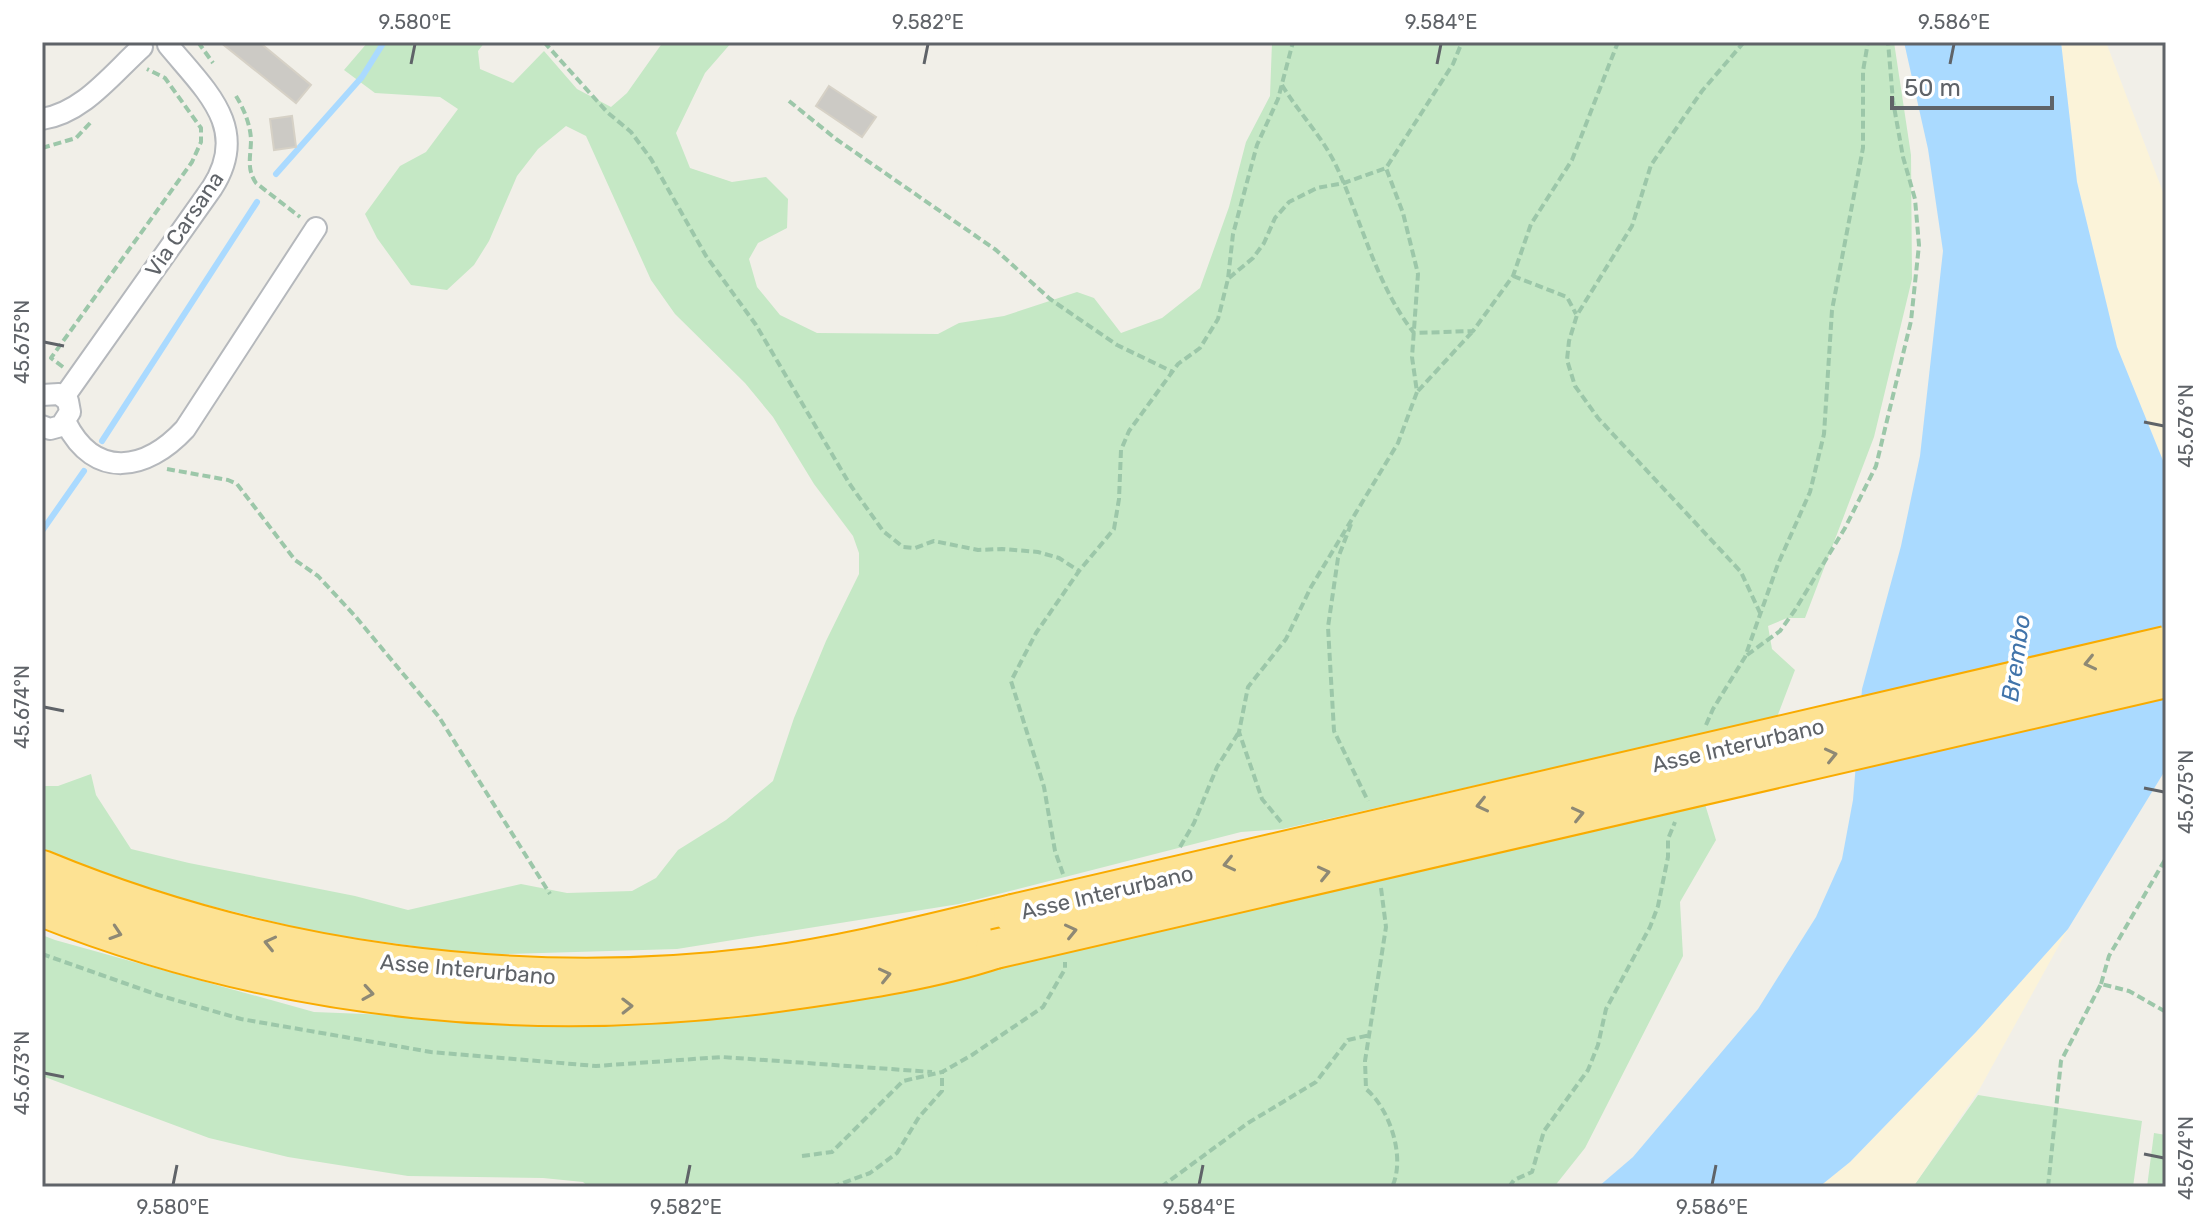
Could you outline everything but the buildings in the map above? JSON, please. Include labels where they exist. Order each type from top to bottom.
[{"type":"highway","name":"Asse Interurbano","points":[[42,870],[156,912],[255,939],[380,963],[482,974],[584,978],[737,969],[851,952],[2166,646]]},
{"type":"highway","name":"Asse Interurbano","points":[[42,907],[183,953],[326,987],[432,1002],[539,1008],[672,1005],[859,980],[2166,678]]},
{"type":"street","name":"Via Carsana","points":[[42,119],[73,110],[140,45],[158,51],[168,44],[219,109],[227,136],[224,166],[212,188],[64,397]]},
{"type":"street","points":[[66,423],[76,443],[104,461],[133,462],[155,454],[185,429],[316,228]]},
{"type":"street","points":[[42,395],[53,393],[64,397],[70,412],[66,423],[56,429],[42,426]]},
{"type":"path","points":[[198,42],[215,66]]},
{"type":"path","points":[[544,42],[607,112],[631,132],[651,159],[706,256],[756,325],[849,483],[883,531],[903,547],[915,548],[934,541],[978,550],[1038,552],[1059,558],[1079,571]]},
{"type":"path","points":[[1066,881],[1055,851],[1044,787],[1011,681],[1036,633],[1079,571],[1114,529],[1121,450],[1129,431],[1172,371],[1200,348],[1218,319],[1228,279],[1233,234],[1257,145],[1282,85],[1293,42]]},
{"type":"path","points":[[1228,279],[1253,258],[1264,243],[1275,218],[1289,202],[1317,188],[1344,183],[1386,168],[1453,64],[1462,42]]},
{"type":"path","points":[[1173,858],[1194,823],[1217,767],[1239,732],[1248,687],[1286,639],[1311,587],[1398,443],[1417,392],[1473,331],[1513,276],[1531,224],[1572,160],[1618,42]]},
{"type":"path","points":[[1744,42],[1702,91],[1651,165],[1632,226],[1577,315],[1567,360],[1575,386],[1598,418],[1741,572],[1761,615]]},
{"type":"path","points":[[1703,732],[1713,709],[1745,657],[1778,564],[1810,492],[1824,434],[1832,310],[1863,148],[1863,71],[1868,42]]},
{"type":"path","points":[[1745,657],[1780,631],[1795,610],[1845,528],[1876,466],[1911,321],[1919,245],[1915,199],[1903,157],[1893,101],[1888,42]]},
{"type":"path","points":[[76,377],[51,358],[183,174],[201,142],[201,128],[195,116],[165,78],[147,69]]},
{"type":"path","points":[[1282,85],[1321,137],[1344,183],[1388,293],[1414,333]]},
{"type":"path","points":[[232,91],[250,129],[249,167],[256,183],[316,228]]},
{"type":"path","points":[[789,101],[836,139],[996,250],[1050,299],[1117,345],[1172,371]]},
{"type":"path","points":[[42,148],[76,138],[95,118]]},
{"type":"path","points":[[1386,168],[1403,213],[1418,274],[1412,357],[1417,392]]},
{"type":"path","points":[[1513,276],[1567,297],[1577,315]]},
{"type":"path","points":[[1414,333],[1473,331]]},
{"type":"path","points":[[133,462],[237,484],[295,560],[318,576],[355,616],[439,717],[550,894]]},
{"type":"path","points":[[1239,732],[1262,799],[1288,829]]},
{"type":"path","points":[[1509,1187],[1514,1180],[1532,1172],[1544,1131],[1594,1058],[1606,1009],[1626,975],[1658,906],[1669,849],[1668,839],[1677,816]]},
{"type":"path","points":[[2048,1187],[2061,1061],[2101,984],[2109,956],[2166,858]]},
{"type":"path","points":[[42,954],[158,995],[241,1019],[431,1052],[596,1066],[722,1057],[942,1072]]},
{"type":"path","points":[[802,1156],[832,1152],[903,1081],[942,1072],[1043,1007],[1065,969],[1065,956]]},
{"type":"path","points":[[2101,984],[2129,991],[2166,1012]]},
{"type":"path","points":[[1161,1187],[1248,1123],[1316,1082],[1348,1040],[1370,1035]]},
{"type":"path","points":[[832,1187],[870,1173],[897,1153],[919,1117],[942,1091],[942,1072]]},
{"type":"green space","points":[[368,42],[485,42],[478,51],[480,69],[513,83],[544,51],[577,89],[611,107],[627,93],[663,42],[732,42],[705,73],[676,133],[690,168],[732,182],[766,177],[788,199],[787,228],[758,243],[749,259],[757,287],[780,315],[817,333],[938,334],[959,323],[1004,316],[1077,292],[1094,298],[1121,333],[1162,318],[1200,288],[1229,207],[1246,142],[1270,96],[1272,42],[1894,42],[1911,155],[1912,279],[1874,437],[1805,618],[1787,618],[1768,626],[1772,649],[1795,670],[1777,717],[1283,829],[1241,832],[959,904],[677,949],[476,955],[315,932],[159,893],[42,849],[42,786],[58,786],[91,774],[96,795],[131,849],[189,863],[355,896],[408,910],[521,884],[567,893],[632,891],[656,878],[678,850],[726,820],[773,781],[794,718],[826,641],[859,574],[859,553],[853,536],[814,484],[773,417],[745,383],[675,314],[651,280],[586,136],[566,126],[538,149],[517,176],[489,241],[474,265],[447,290],[411,285],[377,238],[365,214],[400,166],[426,152],[458,109],[440,97],[375,93],[344,70]]},
{"type":"green space","points":[[1704,801],[1716,840],[1680,902],[1683,956],[1585,1148],[1554,1187],[589,1187],[583,1182],[543,1178],[408,1176],[288,1157],[209,1138],[42,1076],[42,935],[314,1012],[621,1024]]},
{"type":"green space","points":[[1978,1095],[2142,1121],[2133,1187],[1913,1187]]},
{"type":"green space","points":[[2154,1133],[2166,1135],[2166,1187],[2147,1187]]},
{"type":"sand","points":[[2061,42],[2106,42],[2166,200],[2166,468],[2117,347],[2077,181]]},
{"type":"sand","points":[[2068,929],[1979,1090],[1913,1187],[1819,1187],[1850,1162],[1976,1032]]},
{"type":"water","name":"Brembo","points":[[1904,42],[2061,42],[2077,182],[2117,347],[2166,468],[2166,769],[2068,929],[1976,1032],[1850,1162],[1819,1187],[1598,1187],[1633,1157],[1758,1009],[1816,917],[1842,859],[1853,800],[1862,689],[1901,546],[1920,456],[1943,251],[1928,149]]},
{"type":"waterway","points":[[276,174],[362,77],[384,42]]},
{"type":"waterway","points":[[102,441],[257,202]]},
{"type":"waterway","points":[[42,531],[84,471]]}]
